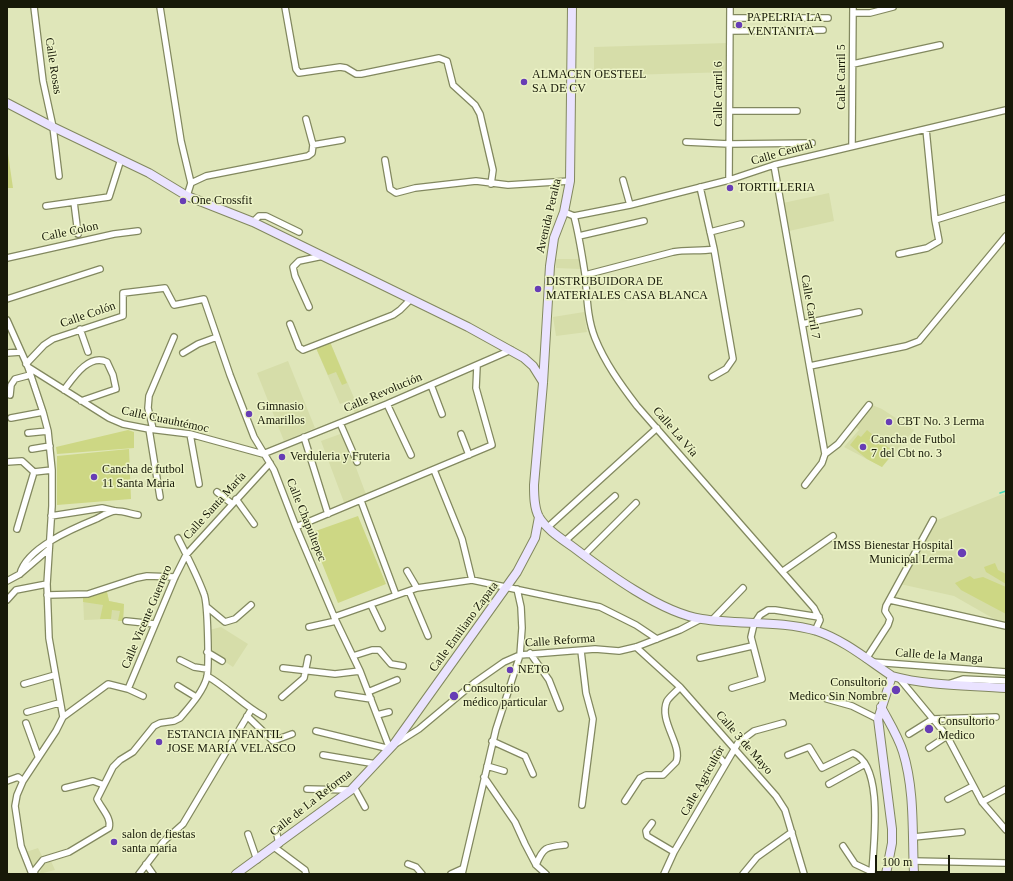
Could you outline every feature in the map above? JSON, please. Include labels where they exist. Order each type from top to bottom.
[{"type":"main road","name":"Avenida Peralta","points":[[539,517],[534,494],[543,383],[550,266],[554,238],[564,212],[570,180],[572,7]]},
{"type":"main road","points":[[7,103],[53,127],[121,159],[186,196],[253,222],[324,256],[364,278],[411,299],[511,350],[531,364],[543,383]]},
{"type":"main road","points":[[539,517],[548,527],[584,555],[646,596],[675,610],[701,619],[796,626],[816,631],[836,639],[895,677],[949,684],[1006,688]]},
{"type":"main road","name":"Calle Emiliano Zapata","points":[[392,746],[507,588],[536,538],[539,517]]},
{"type":"main road","points":[[886,874],[892,843],[892,829],[878,719],[881,707],[895,677]]},
{"type":"main road","points":[[881,707],[894,730],[903,752],[912,805],[914,874]]},
{"type":"main road","name":"Calle de La Reforma","points":[[236,874],[353,788],[377,764],[392,746]]},
{"type":"street","name":"Calle Rosas","points":[[34,7],[43,81],[53,127],[59,176]]},
{"type":"street","points":[[160,7],[181,140],[191,183],[186,196]]},
{"type":"street","points":[[285,7],[296,70],[299,73],[340,67],[346,68],[356,74],[361,74],[439,58],[447,61],[453,85],[475,105],[480,114],[493,170],[490,184]]},
{"type":"street","name":"Calle Carril 6","points":[[729,180],[730,7]]},
{"type":"street","points":[[853,10],[870,13],[893,7]]},
{"type":"street","name":"Calle Carril 5","points":[[852,146],[853,10]]},
{"type":"street","points":[[730,18],[828,18]]},
{"type":"street","points":[[730,31],[823,30]]},
{"type":"street","points":[[853,64],[940,45]]},
{"type":"street","name":"Calle Central","points":[[574,216],[630,205],[729,180],[774,165],[1006,110]]},
{"type":"street","points":[[730,111],[796,111]]},
{"type":"street","points":[[191,183],[206,176],[308,156],[312,153],[313,145],[306,119]]},
{"type":"street","points":[[899,254],[927,248],[937,243],[939,238],[935,220],[926,129]]},
{"type":"street","points":[[313,145],[342,140]]},
{"type":"street","points":[[686,142],[729,144],[812,143]]},
{"type":"street","points":[[46,206],[109,197],[121,159]]},
{"type":"street","points":[[386,160],[390,189],[396,193],[415,188],[469,182],[508,185],[570,180]]},
{"type":"street","name":"Calle Carril 7","points":[[774,165],[825,454]]},
{"type":"street","points":[[623,180],[630,205]]},
{"type":"street","points":[[700,187],[714,249],[733,358],[726,369],[712,377]]},
{"type":"street","points":[[935,220],[1006,198]]},
{"type":"street","points":[[74,202],[78,234]]},
{"type":"street","points":[[564,212],[574,216]]},
{"type":"street","points":[[253,222],[259,216],[266,216],[299,232]]},
{"type":"street","name":"Calle La Vía","points":[[574,216],[579,236],[590,316],[595,337],[617,379],[657,428],[783,571],[814,608],[819,617]]},
{"type":"street","points":[[579,236],[644,221]]},
{"type":"street","points":[[710,232],[741,224]]},
{"type":"street","name":"Calle Colon","points":[[7,258],[114,234],[138,231]]},
{"type":"street","points":[[810,366],[906,346],[919,341],[1006,236]]},
{"type":"street","points":[[585,275],[673,252],[687,250],[698,252],[714,249]]},
{"type":"street","points":[[310,307],[295,276],[293,267],[299,261],[324,256]]},
{"type":"street","points":[[7,299],[100,269]]},
{"type":"street","name":"Calle Colón","points":[[27,366],[44,345],[53,339],[123,316],[123,293],[165,288],[174,305],[204,299]]},
{"type":"street","name":"Calle Chapultepec","points":[[204,299],[230,375],[263,454],[270,463],[335,619],[360,671],[388,744],[392,746]]},
{"type":"street","points":[[290,324],[299,347],[303,350],[393,315],[411,299]]},
{"type":"street","points":[[802,324],[859,312]]},
{"type":"street","points":[[7,320],[27,366],[48,431],[52,470],[47,584],[48,638],[59,703],[63,717]]},
{"type":"street","points":[[80,329],[88,352]]},
{"type":"street","points":[[183,353],[198,344],[216,337]]},
{"type":"street","points":[[160,497],[148,408],[149,396],[174,338]]},
{"type":"street","name":"Calle Revolución","points":[[263,454],[387,404],[511,350]]},
{"type":"street","points":[[7,354],[21,352]]},
{"type":"street","points":[[64,390],[77,372],[85,366],[98,360],[107,362],[113,375],[116,389],[81,401]]},
{"type":"street","name":"Calle Cuauhtémoc","points":[[27,366],[81,401],[123,424],[190,434],[263,454]]},
{"type":"street","points":[[296,527],[469,456],[493,444],[476,388],[477,366]]},
{"type":"street","points":[[10,395],[11,385],[15,379],[30,375]]},
{"type":"street","points":[[430,385],[442,414]]},
{"type":"street","points":[[387,404],[411,455]]},
{"type":"street","points":[[805,485],[822,463],[825,454],[838,444],[869,405]]},
{"type":"street","points":[[11,418],[43,412]]},
{"type":"street","points":[[340,423],[357,462]]},
{"type":"street","points":[[548,527],[657,428]]},
{"type":"street","points":[[28,433],[48,431]]},
{"type":"street","points":[[190,434],[199,484]]},
{"type":"street","points":[[461,434],[469,456]]},
{"type":"street","points":[[304,437],[328,514]]},
{"type":"street","points":[[32,449],[50,446]]},
{"type":"street","points":[[7,462],[22,462],[34,472],[52,470]]},
{"type":"street","name":"Calle Santa María","points":[[33,874],[34,870],[43,860],[69,852],[109,828],[110,823],[97,799],[116,763],[133,752],[154,726],[160,723],[174,721],[187,710],[196,697],[207,676],[207,607],[202,588],[186,555],[270,463]]},
{"type":"street","points":[[434,470],[462,539],[472,580]]},
{"type":"street","points":[[17,529],[34,472]]},
{"type":"street","points":[[217,492],[234,501],[254,524]]},
{"type":"street","points":[[565,541],[615,496]]},
{"type":"street","points":[[361,501],[396,595]]},
{"type":"street","points":[[584,555],[636,503]]},
{"type":"street","points":[[51,516],[102,508],[138,515]]},
{"type":"street","points":[[20,574],[30,558],[49,541],[61,534],[115,511]]},
{"type":"street","points":[[868,660],[888,626],[890,619],[885,611],[890,600],[933,520]]},
{"type":"street","points":[[783,571],[833,536]]},
{"type":"street","points":[[178,538],[186,555]]},
{"type":"street","points":[[7,581],[20,574],[49,549]]},
{"type":"street","name":"Calle Vicente Guerrero","points":[[128,689],[175,577],[186,555]]},
{"type":"street","points":[[407,571],[417,588]]},
{"type":"street","points":[[47,595],[88,594],[147,576],[175,577]]},
{"type":"street","points":[[309,627],[335,619],[417,588],[472,580],[517,589],[558,600],[600,607],[636,625],[657,639]]},
{"type":"street","points":[[7,600],[16,590],[47,584]]},
{"type":"street","points":[[712,620],[743,588]]},
{"type":"street","points":[[451,874],[462,871],[492,741],[520,655],[522,628],[521,607],[517,589]]},
{"type":"street","points":[[409,591],[428,636]]},
{"type":"street","points":[[890,600],[1006,626]]},
{"type":"street","points":[[207,607],[225,622],[235,619],[250,605]]},
{"type":"street","points":[[371,605],[382,628]]},
{"type":"street","points":[[732,688],[762,679],[752,646],[751,636],[754,624],[760,615],[768,610],[819,617],[816,631]]},
{"type":"street","name":"Calle Reforma","points":[[392,746],[419,729],[474,683],[504,662],[520,655],[530,653],[619,651],[636,647],[657,639],[680,630],[701,619]]},
{"type":"street","points":[[126,621],[155,624]]},
{"type":"street","points":[[700,658],[752,646]]},
{"type":"street","name":"Calle 3 de Mayo","points":[[636,647],[680,687],[786,810],[804,874]]},
{"type":"street","points":[[353,656],[372,650],[379,650],[391,664],[403,666]]},
{"type":"street","points":[[581,651],[586,693],[593,719],[582,805]]},
{"type":"street","points":[[207,652],[222,661]]},
{"type":"street","points":[[530,653],[550,680],[560,708]]},
{"type":"street","points":[[282,697],[300,683],[307,672],[308,658]]},
{"type":"street","points":[[180,660],[194,667],[207,669]]},
{"type":"street","name":"Calle de la Manga","points":[[868,660],[1006,672]]},
{"type":"street","points":[[283,668],[307,672],[335,674],[360,671]]},
{"type":"street","points":[[24,684],[55,675]]},
{"type":"street","points":[[207,676],[235,695],[251,710],[264,716]]},
{"type":"street","points":[[895,677],[933,718],[947,736],[982,802],[1006,830]]},
{"type":"street","points":[[368,692],[397,680]]},
{"type":"street","points":[[949,684],[963,680],[1006,681]]},
{"type":"street","points":[[33,874],[21,846],[15,806],[17,795],[38,756],[56,731],[63,717],[104,686],[115,685],[143,696]]},
{"type":"street","points":[[178,686],[196,697]]},
{"type":"street","points":[[625,801],[640,778],[646,774],[663,775],[676,762],[677,752],[668,726],[666,706],[671,696],[680,687]]},
{"type":"street","points":[[338,694],[371,699]]},
{"type":"street","points":[[827,698],[852,706],[878,719]]},
{"type":"street","points":[[27,712],[59,703]]},
{"type":"street","points":[[139,874],[164,841],[183,824],[251,710]]},
{"type":"street","points":[[377,715],[389,712]]},
{"type":"street","points":[[247,716],[273,741],[292,734]]},
{"type":"street","points":[[909,734],[933,718],[996,717]]},
{"type":"street","points":[[26,723],[38,756]]},
{"type":"street","name":"Calle Agricultor","points":[[664,874],[674,852],[734,748],[743,738],[754,731],[783,723]]},
{"type":"street","points":[[316,731],[392,746]]},
{"type":"street","points":[[929,748],[947,736]]},
{"type":"street","points":[[492,741],[525,756],[533,774]]},
{"type":"street","points":[[788,755],[808,747],[822,768],[853,753],[865,764],[874,785],[876,816],[872,873],[855,864],[843,846]]},
{"type":"street","points":[[716,753],[725,764]]},
{"type":"street","points":[[323,755],[377,764]]},
{"type":"street","points":[[829,784],[865,764]]},
{"type":"street","points":[[487,766],[504,771]]},
{"type":"street","points":[[7,781],[18,777],[24,781]]},
{"type":"street","points":[[484,777],[515,822],[536,865],[546,874]]},
{"type":"street","points":[[65,788],[93,781],[104,785]]},
{"type":"street","points":[[948,799],[974,786]]},
{"type":"street","points":[[307,789],[353,788],[365,808]]},
{"type":"street","points":[[982,802],[1006,788]]},
{"type":"street","points":[[652,823],[646,831],[647,836],[674,852]]},
{"type":"street","points":[[276,830],[277,845],[305,870],[306,874]]},
{"type":"street","points":[[743,874],[757,858],[792,832]]},
{"type":"street","points":[[914,837],[962,832]]},
{"type":"street","points":[[248,834],[257,860]]},
{"type":"street","points":[[536,865],[542,852],[549,847],[565,845]]},
{"type":"street","points":[[913,862],[1006,863]]},
{"type":"street","points":[[146,864],[153,874]]},
{"type":"street","points":[[408,864],[416,867],[422,874]]},
{"type":"shaded area","points":[[728,43],[729,72],[594,76],[594,47]]},
{"type":"shaded area","points":[[7,147],[13,188],[7,188]]},
{"type":"shaded area","points":[[829,193],[834,221],[789,231],[783,203]]},
{"type":"shaded area","points":[[556,259],[581,259],[581,269],[556,268]]},
{"type":"shaded area","points":[[584,312],[587,332],[556,336],[553,317]]},
{"type":"shaded area","points":[[330,342],[361,414],[356,416],[350,400],[340,404],[316,348]]},
{"type":"shaded area","points":[[330,342],[347,383],[342,385],[336,372],[328,375],[316,348]]},
{"type":"shaded area","points":[[288,361],[315,428],[284,441],[257,373]]},
{"type":"shaded area","name":"CBT No. 3 Lerma","points":[[872,405],[882,409],[914,430],[882,467],[844,447],[859,430],[855,426]]},
{"type":"shaded area","points":[[128,430],[134,432],[134,448],[57,454],[56,447]]},
{"type":"shaded area","points":[[867,430],[873,435],[869,440],[876,445],[880,441],[894,452],[882,467],[867,459],[850,445],[858,435],[861,437]]},
{"type":"shaded area","points":[[343,433],[367,497],[345,505],[321,441]]},
{"type":"shaded area","name":"Cancha de futbol 11 Santa Maria","points":[[129,449],[131,499],[57,505],[57,456]]},
{"type":"shaded area","name":"IMSS Bienestar Hospital Municipal Lerma","points":[[1003,494],[1006,496],[1006,623],[996,620],[954,596],[900,584],[935,521]]},
{"type":"shaded area","points":[[358,516],[386,584],[338,603],[310,533]]},
{"type":"shaded area","points":[[995,563],[998,570],[1006,574],[1006,584],[986,572],[984,567]]},
{"type":"shaded area","points":[[970,576],[974,579],[983,577],[1006,587],[1006,614],[961,590],[955,583]]},
{"type":"shaded area","points":[[107,592],[109,601],[124,604],[123,621],[108,619],[84,620],[83,597]]},
{"type":"shaded area","points":[[107,592],[109,601],[124,604],[123,621],[118,621],[120,611],[112,610],[111,619],[100,619],[103,605],[83,602],[83,597]]},
{"type":"shaded area","points":[[221,627],[248,644],[233,667],[210,652],[209,630]]},
{"type":"shaded area","points":[[38,848],[43,858],[31,868],[26,852]]},
{"type":"shaded area","points":[[50,859],[55,870],[39,874],[43,866]]},
{"type":"waterway","points":[[1000,493],[1006,491]]},
{"type":"place","name":"PAPELRIA LA VENTANITA","points":[[739,25]]},
{"type":"place","name":"ALMACEN OESTEEL SA DE CV","points":[[524,82]]},
{"type":"place","name":"TORTILLERIA","points":[[730,188]]},
{"type":"place","name":"One Crossfit","points":[[183,201]]},
{"type":"place","name":"DISTRUBUIDORA DE MATERIALES CASA BLANCA","points":[[538,289]]},
{"type":"place","name":"Gimnasio Amarillos","points":[[249,414]]},
{"type":"place","name":"CBT No. 3 Lerma","points":[[889,422]]},
{"type":"place","name":"Cancha de Futbol 7 del Cbt no. 3","points":[[863,447]]},
{"type":"place","name":"Verduleria y Fruteria","points":[[282,457]]},
{"type":"place","name":"Cancha de futbol 11 Santa Maria","points":[[94,477]]},
{"type":"place","name":"IMSS Bienestar Hospital Municipal Lerma","points":[[962,553]]},
{"type":"place","name":"NETO","points":[[510,670]]},
{"type":"place","name":"Consultorio Medico Sin Nombre","points":[[896,690]]},
{"type":"place","name":"Consultorio médico particular","points":[[454,696]]},
{"type":"place","name":"Consultorio Medico","points":[[929,729]]},
{"type":"place","name":"ESTANCIA INFANTIL JOSE MARIA VELASCO","points":[[159,742]]},
{"type":"place","name":"salon de fiestas santa maria","points":[[114,842]]}]
